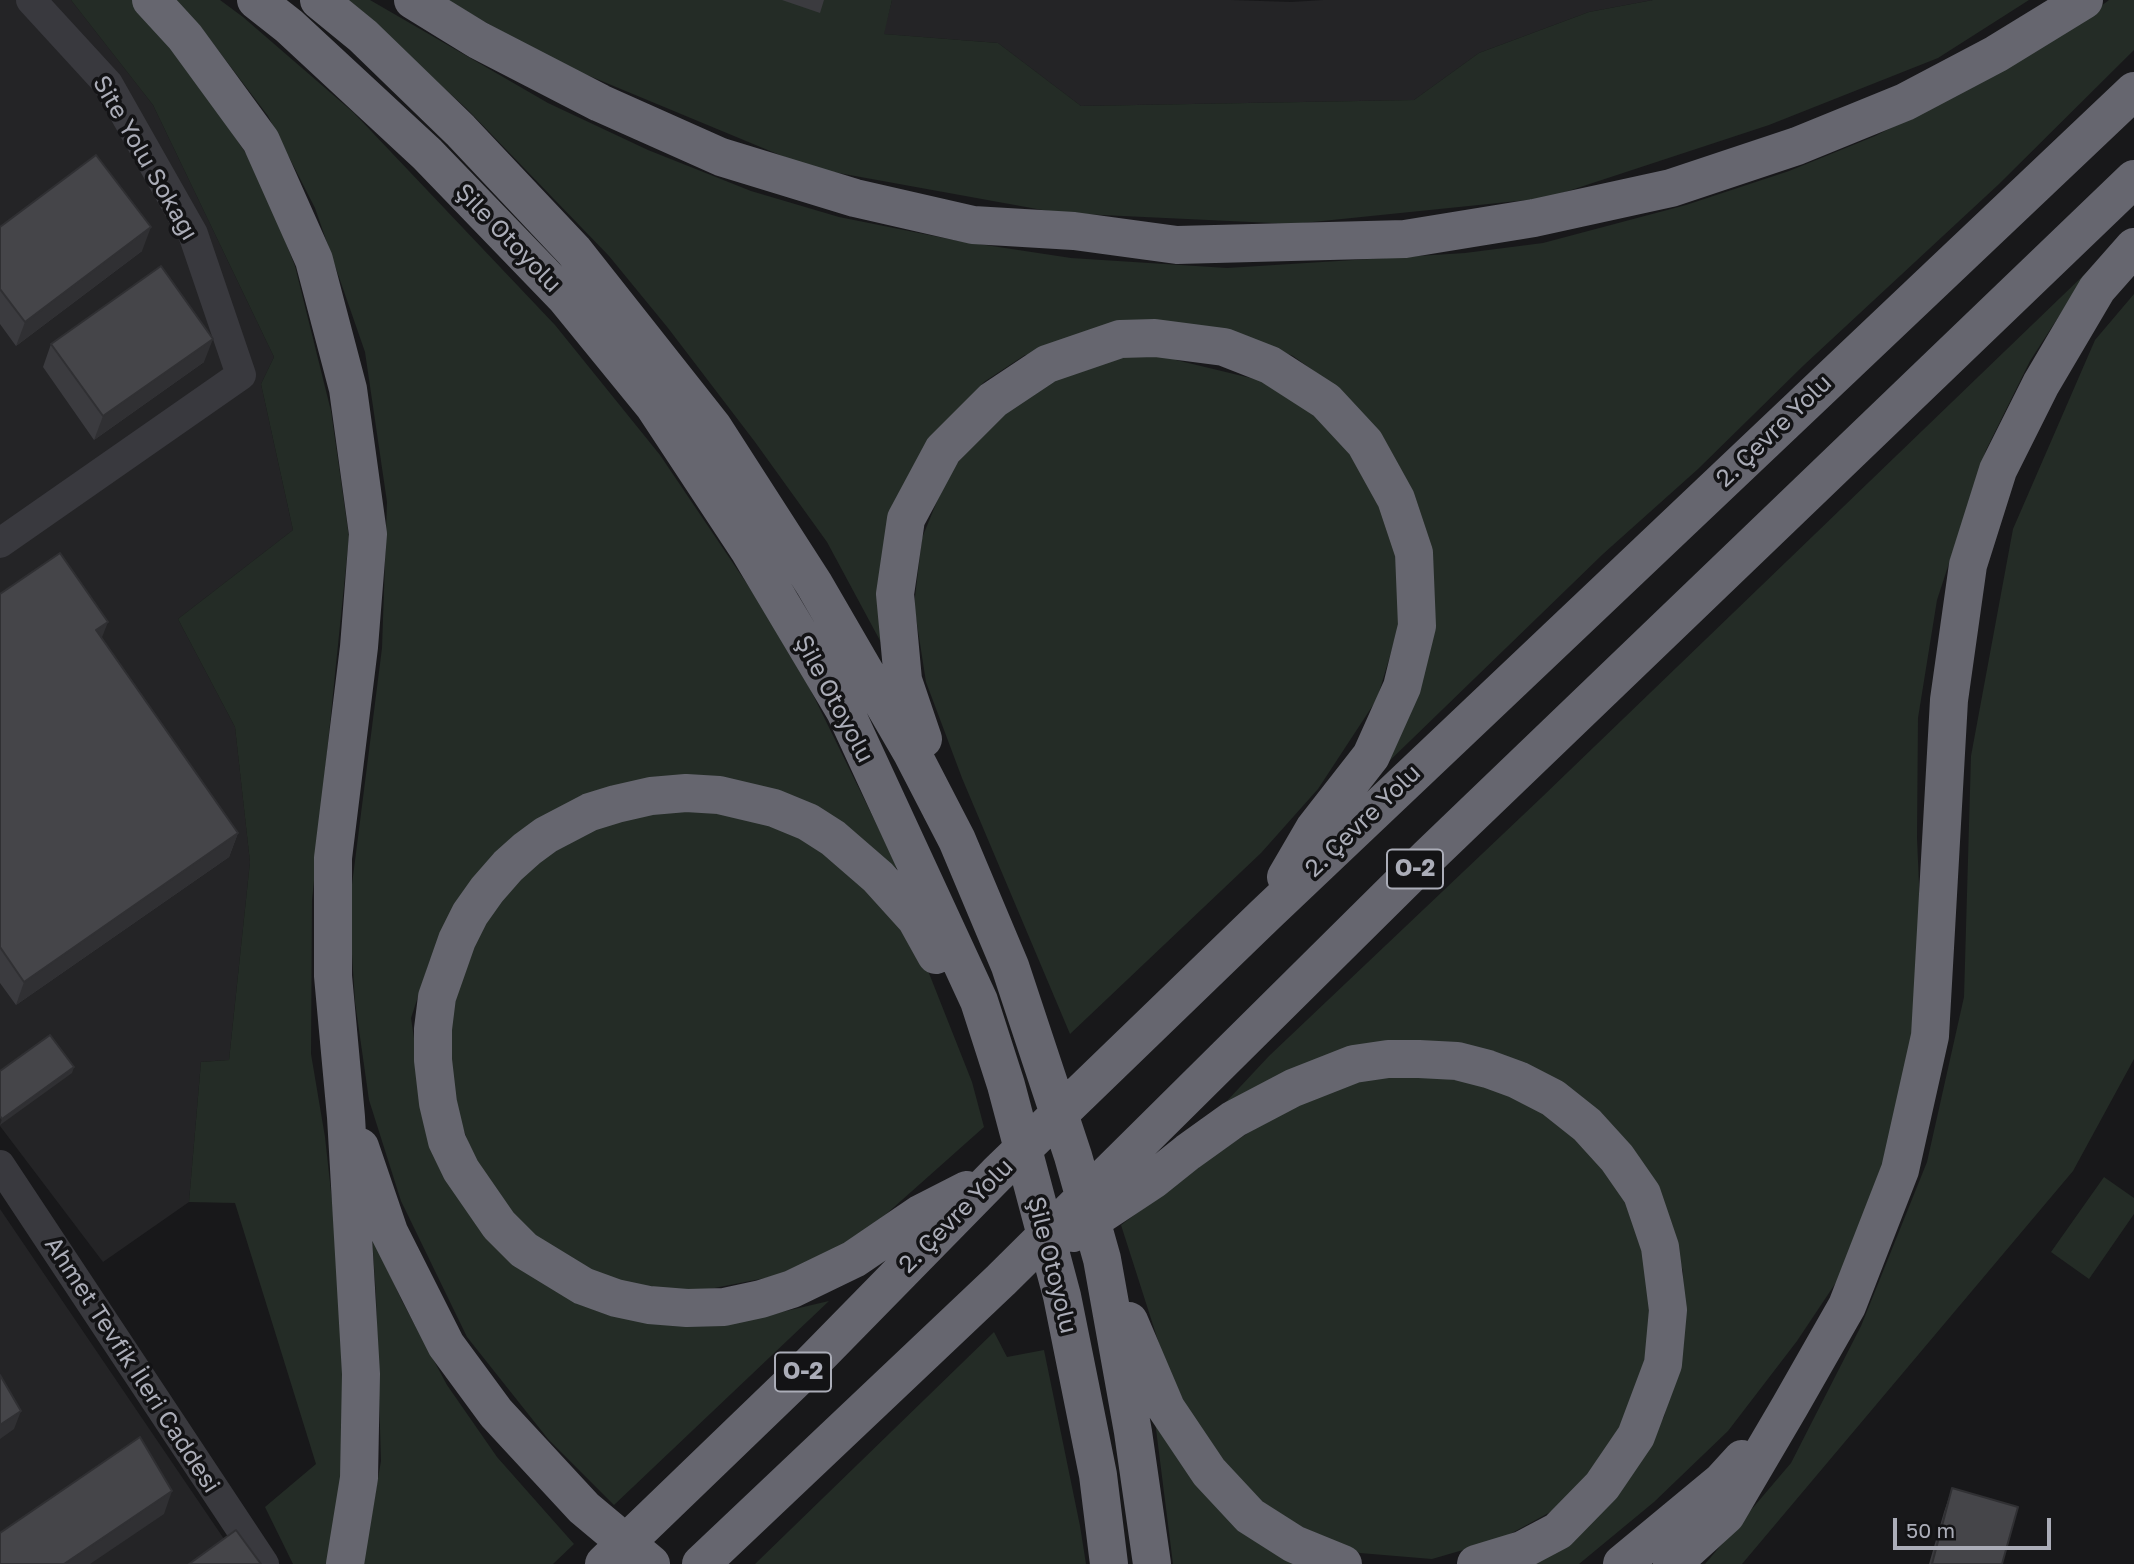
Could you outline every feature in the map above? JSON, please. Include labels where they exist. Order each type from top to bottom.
[{"type":"highway","points":[[152,0],[185,37],[261,141],[314,260],[348,389],[368,534],[359,647],[333,858],[333,976],[346,1117],[361,1374],[359,1478],[345,1564]]},
{"type":"highway","name":"Şile Otoyolu","points":[[256,0],[289,26],[427,154],[565,297],[654,406],[749,550],[845,711],[979,1001],[1006,1085],[1062,1296],[1098,1475],[1109,1564]]},
{"type":"highway","name":"Şile Otoyolu","points":[[319,0],[363,36],[460,130],[574,251],[713,427],[814,584],[912,753],[957,840],[1010,966],[1073,1156],[1102,1259],[1133,1432],[1152,1564]]},
{"type":"highway","points":[[413,0],[478,40],[600,103],[721,157],[855,198],[973,225],[1074,231],[1177,245],[1405,239],[1534,218],[1671,188],[1797,146],[1905,102],[1996,54],[2084,0]]},
{"type":"highway","name":"2. Çevre Yolu","points":[[604,1564],[799,1376],[997,1174],[1265,915],[2134,91]]},
{"type":"highway","name":"O-2","points":[[701,1564],[1001,1280],[1428,857],[2134,179]]},
{"type":"highway","points":[[1672,1564],[1726,1515],[1790,1406],[1847,1306],[1900,1171],[1930,1036],[1949,700],[1968,565],[1998,470],[2041,384],[2097,289],[2134,247]]},
{"type":"highway","points":[[957,840],[904,680],[895,594],[906,519],[943,450],[993,400],[1047,364],[1120,339],[1156,338],[1224,347],[1270,365],[1326,401],[1366,443],[1396,499],[1414,552],[1417,626],[1402,687],[1371,756],[1314,829],[1265,915]]},
{"type":"highway","points":[[997,1174],[920,1214],[854,1259],[792,1289],[724,1307],[649,1306],[616,1298],[583,1286],[524,1250],[499,1225],[461,1170],[447,1141],[438,1103],[433,1060],[437,997],[470,914],[508,866],[546,835],[590,812],[617,804],[651,796],[719,794],[774,808],[808,822],[844,847],[878,877],[916,919],[1006,1085]]},
{"type":"highway","points":[[1001,1280],[1153,1180],[1234,1119],[1293,1088],[1354,1064],[1388,1059],[1457,1061],[1518,1080],[1553,1098],[1587,1125],[1617,1158],[1642,1194],[1660,1247],[1668,1310],[1663,1364],[1636,1436],[1602,1486],[1558,1531],[1522,1550],[1476,1564]]},
{"type":"highway","points":[[346,1117],[365,1160],[389,1232],[446,1345],[496,1413],[584,1508],[651,1564]]},
{"type":"highway","points":[[1102,1259],[1166,1408],[1209,1472],[1250,1516],[1294,1544],[1343,1564]]},
{"type":"highway","points":[[1622,1564],[1721,1482],[1790,1406]]},
{"type":"street","name":"Site Yolu Sokağı","points":[[0,543],[242,375],[193,234],[108,85],[31,0]]},
{"type":"street","name":"Ahmet Tevfik İleri Caddesi","points":[[0,1165],[264,1564]]},
{"type":"shaded area","points":[[0,0],[71,0],[153,105],[274,357],[261,384],[293,530],[178,619],[235,727],[250,862],[229,1060],[201,1062],[189,1202],[103,1262],[0,1126]]},
{"type":"shaded area","points":[[71,0],[135,0],[164,31],[257,170],[295,266],[331,411],[349,537],[312,900],[311,1054],[325,1137],[349,1356],[348,1471],[330,1564],[293,1564],[265,1507],[316,1464],[235,1203],[189,1202],[201,1062],[229,1060],[250,862],[235,727],[178,619],[293,530],[261,384],[274,357],[153,105]]},
{"type":"shaded area","points":[[174,0],[220,0],[243,17],[354,113],[555,325],[660,455],[789,646],[899,870],[808,807],[725,780],[537,825],[430,960],[411,1018],[423,1099],[570,1295],[756,1318],[829,1301],[614,1505],[548,1439],[467,1337],[401,1201],[369,1100],[355,1002],[349,908],[382,648],[387,502],[365,352],[315,208],[268,116],[199,25]]},
{"type":"shaded area","points":[[346,0],[370,0],[548,103],[648,150],[751,191],[839,217],[959,241],[1071,258],[1227,268],[1465,253],[1543,243],[1686,205],[1789,171],[1875,136],[1972,87],[2073,27],[2109,0],[2134,0],[2134,50],[1999,184],[1804,365],[1698,469],[1603,554],[1379,771],[1431,611],[1339,389],[1293,356],[1244,336],[1025,355],[984,382],[943,426],[884,648],[827,542],[755,442],[609,256],[466,108]]},
{"type":"shaded area","points":[[447,0],[892,0],[884,34],[998,43],[1081,106],[1414,100],[1479,53],[1589,12],[1653,0],[2029,0],[1938,58],[1769,125],[1547,198],[1293,224],[1059,213],[811,168],[551,60]]},
{"type":"shaded area","points":[[892,0],[1653,0],[1589,12],[1479,53],[1414,100],[1081,106],[998,43],[883,34]]},
{"type":"shaded area","points":[[2088,271],[2030,361],[1986,450],[1937,600],[1918,718],[1917,838],[1920,907],[1917,1027],[1896,1123],[1855,1254],[1797,1341],[1728,1431],[1654,1502],[1579,1564],[1528,1564],[1629,1474],[1664,1417],[1684,1342],[1683,1271],[1665,1216],[1481,1052],[1225,1103],[1269,1056]]},
{"type":"shaded area","points":[[2134,294],[2134,1059],[2073,1171],[1742,1564],[1705,1564],[1791,1463],[1861,1326],[1927,1162],[1964,997],[1971,756],[2013,529],[2095,340]]},
{"type":"shaded area","points":[[1175,353],[1176,360],[1263,381],[1324,419],[1372,480],[1398,549],[1399,626],[1377,699],[1318,789],[1261,853],[1070,1034],[962,778],[926,682],[914,605],[922,538],[949,472],[1025,389],[1111,358]]},
{"type":"shaded area","points":[[655,806],[720,806],[791,830],[860,877],[919,948],[972,1082],[984,1127],[866,1232],[786,1274],[699,1291],[619,1284],[554,1255],[508,1211],[476,1164],[459,1117],[450,1073],[450,1033],[459,971],[493,906],[533,860],[596,824]]},
{"type":"shaded area","points":[[1381,1073],[1482,1082],[1537,1102],[1622,1186],[1652,1258],[1655,1332],[1615,1446],[1554,1510],[1501,1539],[1432,1559],[1360,1553],[1281,1519],[1222,1464],[1170,1378],[1121,1225],[1213,1156],[1271,1118],[1326,1088]]},
{"type":"shaded area","points":[[2104,1177],[2134,1198],[2134,1214],[2089,1279],[2051,1252]]},
{"type":"shaded area","points":[[0,1209],[241,1564],[0,1564]]},
{"type":"shaded area","points":[[372,1236],[402,1301],[447,1385],[497,1457],[574,1544],[553,1564],[363,1564],[381,1461]]},
{"type":"shaded area","points":[[994,1332],[1007,1357],[1044,1350],[1086,1564],[755,1564]]},
{"type":"shaded area","points":[[1154,1413],[1310,1564],[1173,1564]]},
{"type":"building","points":[[96,155],[151,227],[25,322],[0,289],[0,227]]},
{"type":"building","points":[[161,266],[213,339],[103,416],[51,344]]},
{"type":"building","points":[[60,553],[108,622],[96,630],[238,833],[24,982],[0,947],[0,594]]},
{"type":"building","points":[[50,1035],[74,1067],[2,1119],[0,1071]]},
{"type":"building","points":[[0,1375],[21,1411],[0,1425]]},
{"type":"building","points":[[140,1437],[172,1491],[64,1564],[0,1564],[0,1533]]},
{"type":"building","points":[[1952,1488],[2018,1507],[2002,1564],[1932,1564]]},
{"type":"building","points":[[236,1530],[261,1564],[189,1564]]}]
